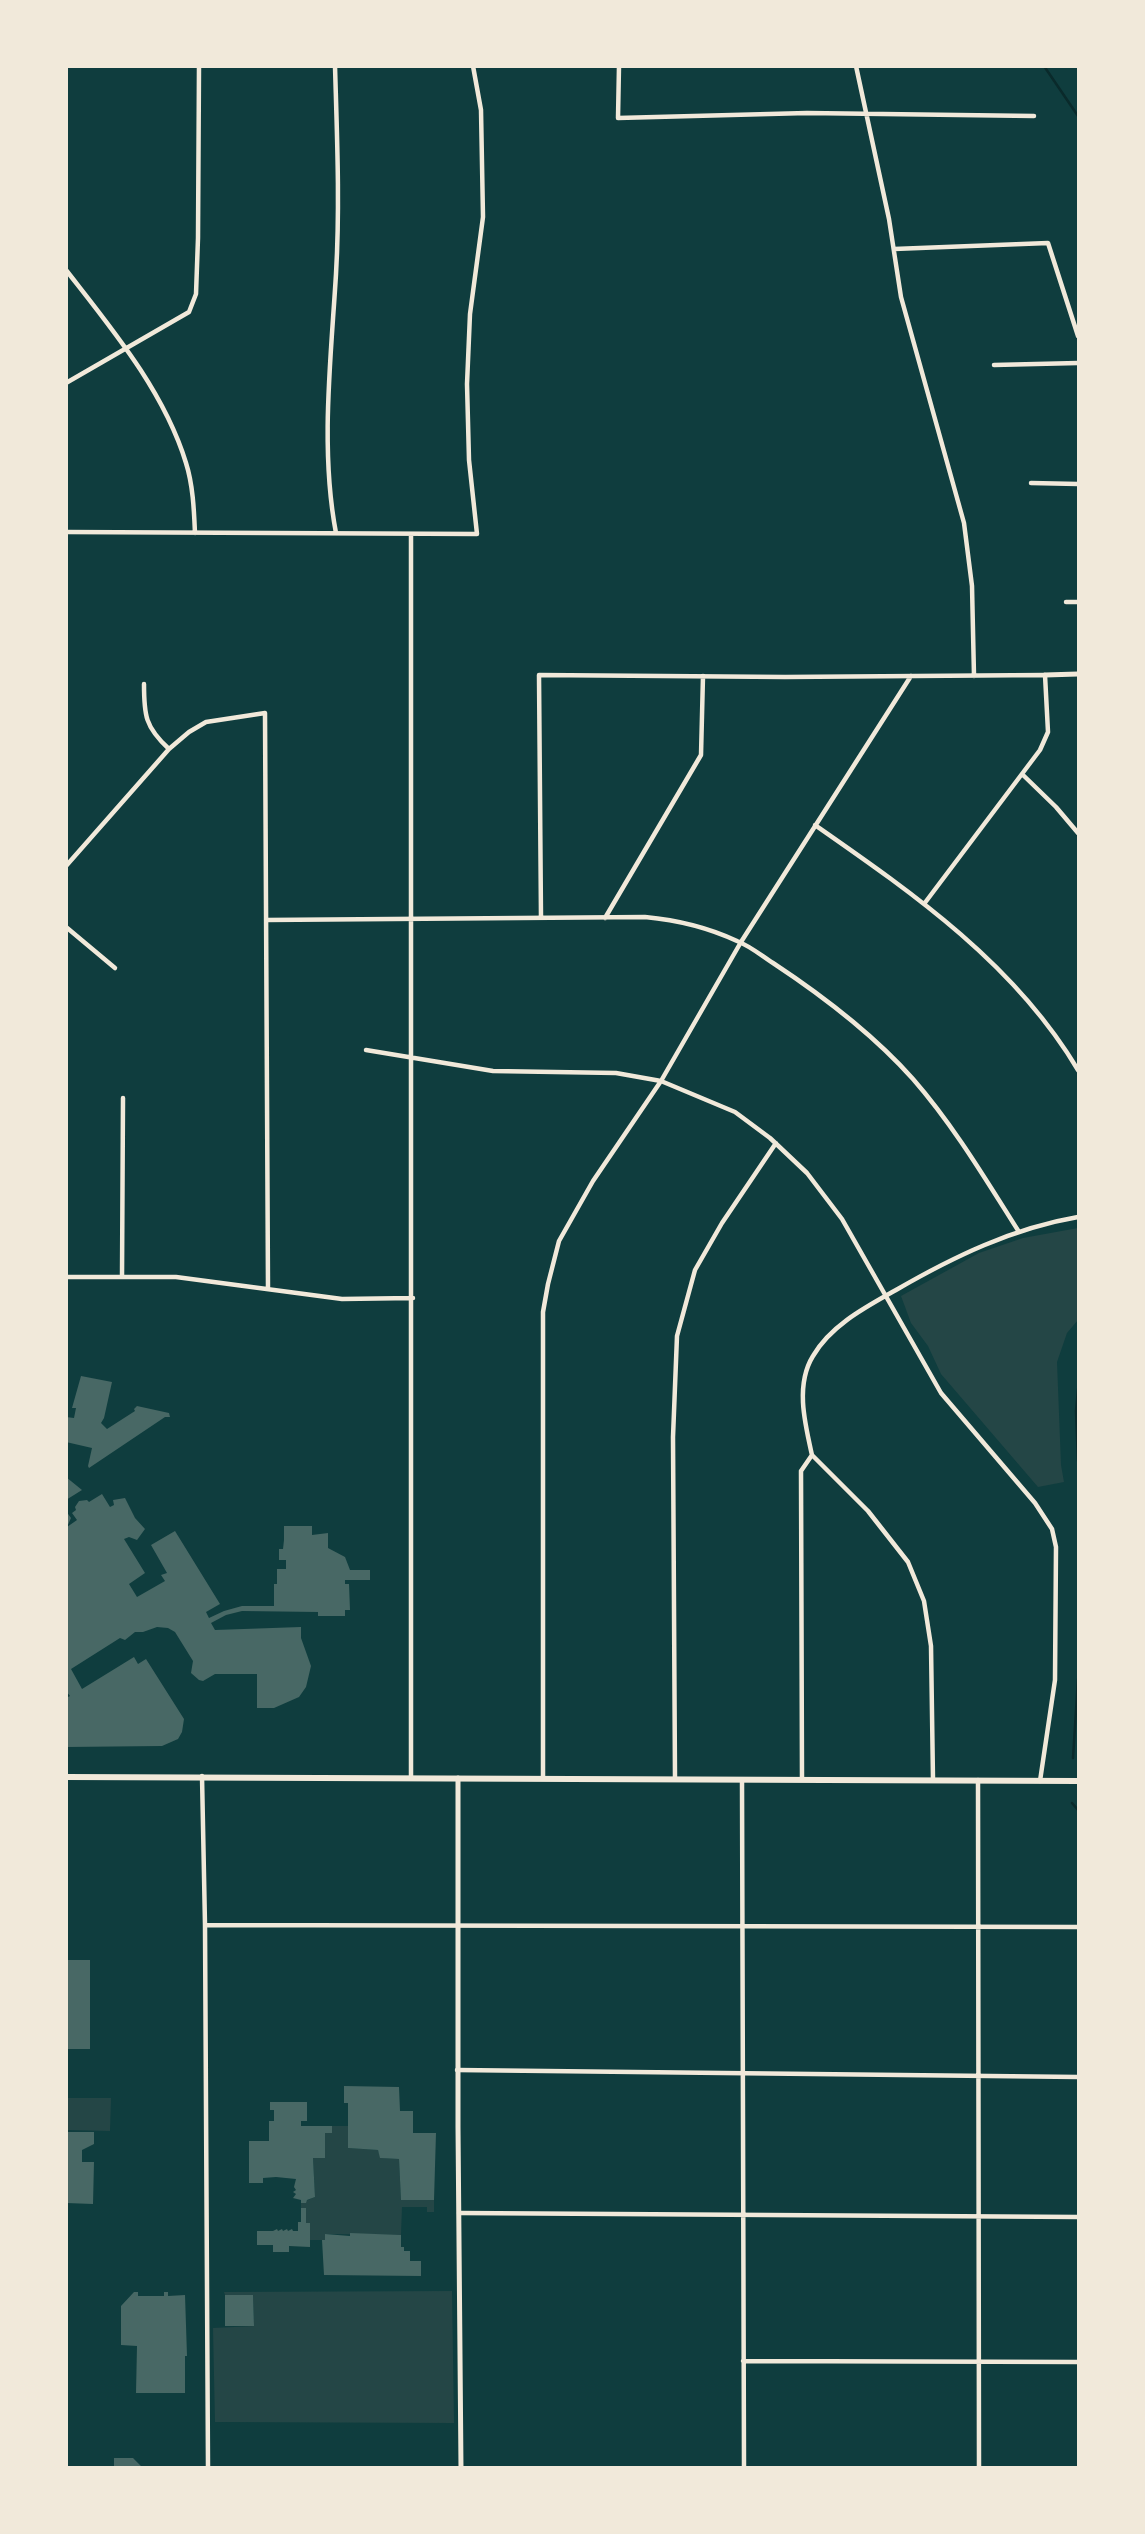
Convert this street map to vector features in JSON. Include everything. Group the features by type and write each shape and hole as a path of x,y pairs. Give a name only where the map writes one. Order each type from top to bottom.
{"main road":[{"path":"66,1777 1079,1781"}],"street":[{"path":"66,383 189,312 196,294 199,66"},
{"path":"335,66 339,179 337,272 329,372 331,503 336,533"},
{"path":"66,532 477,534 469,460 467,384 470,314 483,217 481,110 473,66"},
{"path":"619,66 618,118 807,113 1034,116"},
{"path":"856,66 894,249 901,297 964,523 972,586 974,676"},
{"path":"894,249 1048,243 1079,335"},
{"path":"66,270 151,387 172,427 186,464 194,506 195,533"},
{"path":"994,365 1079,363"},
{"path":"1031,483 1079,484"},
{"path":"411,534 411,1777"},
{"path":"1066,602 1079,602"},
{"path":"541,918 539,675 1079,674"},
{"path":"924,904 1040,750 1048,732 1045,675"},
{"path":"604,919 701,755 703,676"},
{"path":"543,1778 543,1311 559,1241 593,1181 661,1081 741,942 911,676"},
{"path":"144,684 147,723 169,749"},
{"path":"66,866 169,749 188,732 206,722 265,713 268,1289"},
{"path":"1023,775 1079,833"},
{"path":"815,824 924,904 983,952 1026,996 1079,1070"},
{"path":"266,920 645,917 674,920 741,942 795,977 865,1031 913,1079 964,1146 1020,1232"},
{"path":"66,927 115,968"},
{"path":"366,1050 493,1070 616,1073 661,1081 735,1112 776,1143 807,1172 842,1219 941,1393 1035,1503 1052,1529 1056,1547 1055,1680 1040,1780"},
{"path":"122,1277 123,1098"},
{"path":"675,1779 673,1437 677,1336 695,1270 722,1223 776,1143"},
{"path":"933,1780 931,1646 924,1601 908,1562 868,1511 812,1455 804,1404 804,1382 813,1356 842,1323 884,1296 954,1257 1020,1232 1079,1217"},
{"path":"66,1277 176,1277 342,1299 413,1298"},
{"path":"802,1779 801,1471 812,1455"},
{"path":"202,1776 208,2468"},
{"path":"458,1778 457,2070 461,2468"},
{"path":"742,1779 744,2468"},
{"path":"978,1780 979,2468"},
{"path":"205,1925 1079,1927"},
{"path":"457,2070 1079,2077"},
{"path":"459,2213 1079,2217"},
{"path":"743,2361 1079,2362"}],"shaded area":[{"path":"1078,1228 1078,1320 1067,1333 1057,1362 1064,1482 1038,1487 941,1374 928,1346 911,1323 901,1296 979,1253 1023,1238"},
{"path":"67,2098 111,2098 110,2131 67,2130"},
{"path":"332,2126 348,2126 348,2148 378,2150 381,2158 399,2159 401,2200 434,2200 434,2212 427,2212 427,2207 402,2207 401,2235 325,2234 325,2240 310,2240 310,2223 306,2223 306,2208 301,2208 301,2203 315,2197 313,2158 325,2158 325,2133 331,2133"},
{"path":"452,2291 454,2423 215,2422 213,2328 254,2326 253,2295 225,2295 224,2292"}],"building":[{"path":"81,1376 112,1382 101,1423 107,1429 135,1411 137,1406 169,1413 170,1417 165,1417 89,1468 92,1448 66,1442 66,1417 74,1418 76,1408 72,1408"},
{"path":"66,1477 82,1490 66,1500"},
{"path":"102,1494 110,1507 114,1505 113,1500 125,1498 135,1518 145,1529 137,1540 129,1537 124,1539 145,1573 129,1584 137,1597 165,1581 161,1575 167,1573 151,1545 175,1531 220,1604 206,1612 209,1618 242,1606 274,1606 277,1569 286,1569 286,1560 279,1560 279,1549 283,1549 284,1526 312,1526 312,1535 328,1533 328,1548 345,1557 350,1570 370,1570 370,1580 345,1580 345,1584 349,1584 350,1610 345,1610 345,1616 318,1616 318,1612 242,1611 211,1623 215,1630 301,1627 301,1638 311,1666 306,1687 299,1697 274,1708 257,1708 257,1674 215,1674 203,1681 199,1680 191,1673 193,1661 175,1632 157,1627 135,1632 125,1640 120,1638 71,1669 82,1689 134,1657 138,1664 146,1659 184,1719 178,1739 162,1746 66,1747 66,1698 70,1696 66,1691 66,1511 71,1518 67,1527 77,1520 72,1513 79,1501 89,1502"},
{"path":"66,1960 90,1960 90,2049 66,2049"},
{"path":"344,2086 399,2087 400,2111 413,2111 413,2133 436,2133 434,2200 401,2200 399,2159 380,2158 378,2150 348,2148 348,2103 344,2103"},
{"path":"270,2102 307,2102 307,2121 301,2121 301,2126 332,2126 332,2133 325,2133 325,2158 313,2158 315,2197 306,2203 293,2198 296,2194 293,2192 296,2190 296,2179 263,2178 263,2183 249,2183 249,2141 269,2141 269,2121 274,2121 274,2110 270,2110"},
{"path":"66,2132 94,2132 94,2144 82,2150 82,2162 94,2162 93,2204 66,2203"},
{"path":"301,2208 306,2208 306,2223 310,2223 310,2247 289,2246 289,2252 273,2252 273,2245 257,2245 257,2231 298,2231"},
{"path":"350,2233 401,2235 401,2247 404,2247 404,2251 410,2251 410,2261 421,2261 421,2276 324,2275 322,2240 325,2240 325,2234 350,2236"},
{"path":"134,2292 138,2292 138,2296 164,2296 164,2292 168,2292 168,2296 185,2295 185,2393 136,2393 137,2346 121,2345 121,2306"},
{"path":"225,2295 253,2295 254,2326 225,2326"},
{"path":"114,2458 133,2458 143,2468 114,2468"}],"waterway":[{"path":"1044,66 1078,116"},
{"path":"1078,1389 1078,1461"},
{"path":"1073,1758 1078,1679"},
{"path":"1072,1803 1078,1810"}]}
